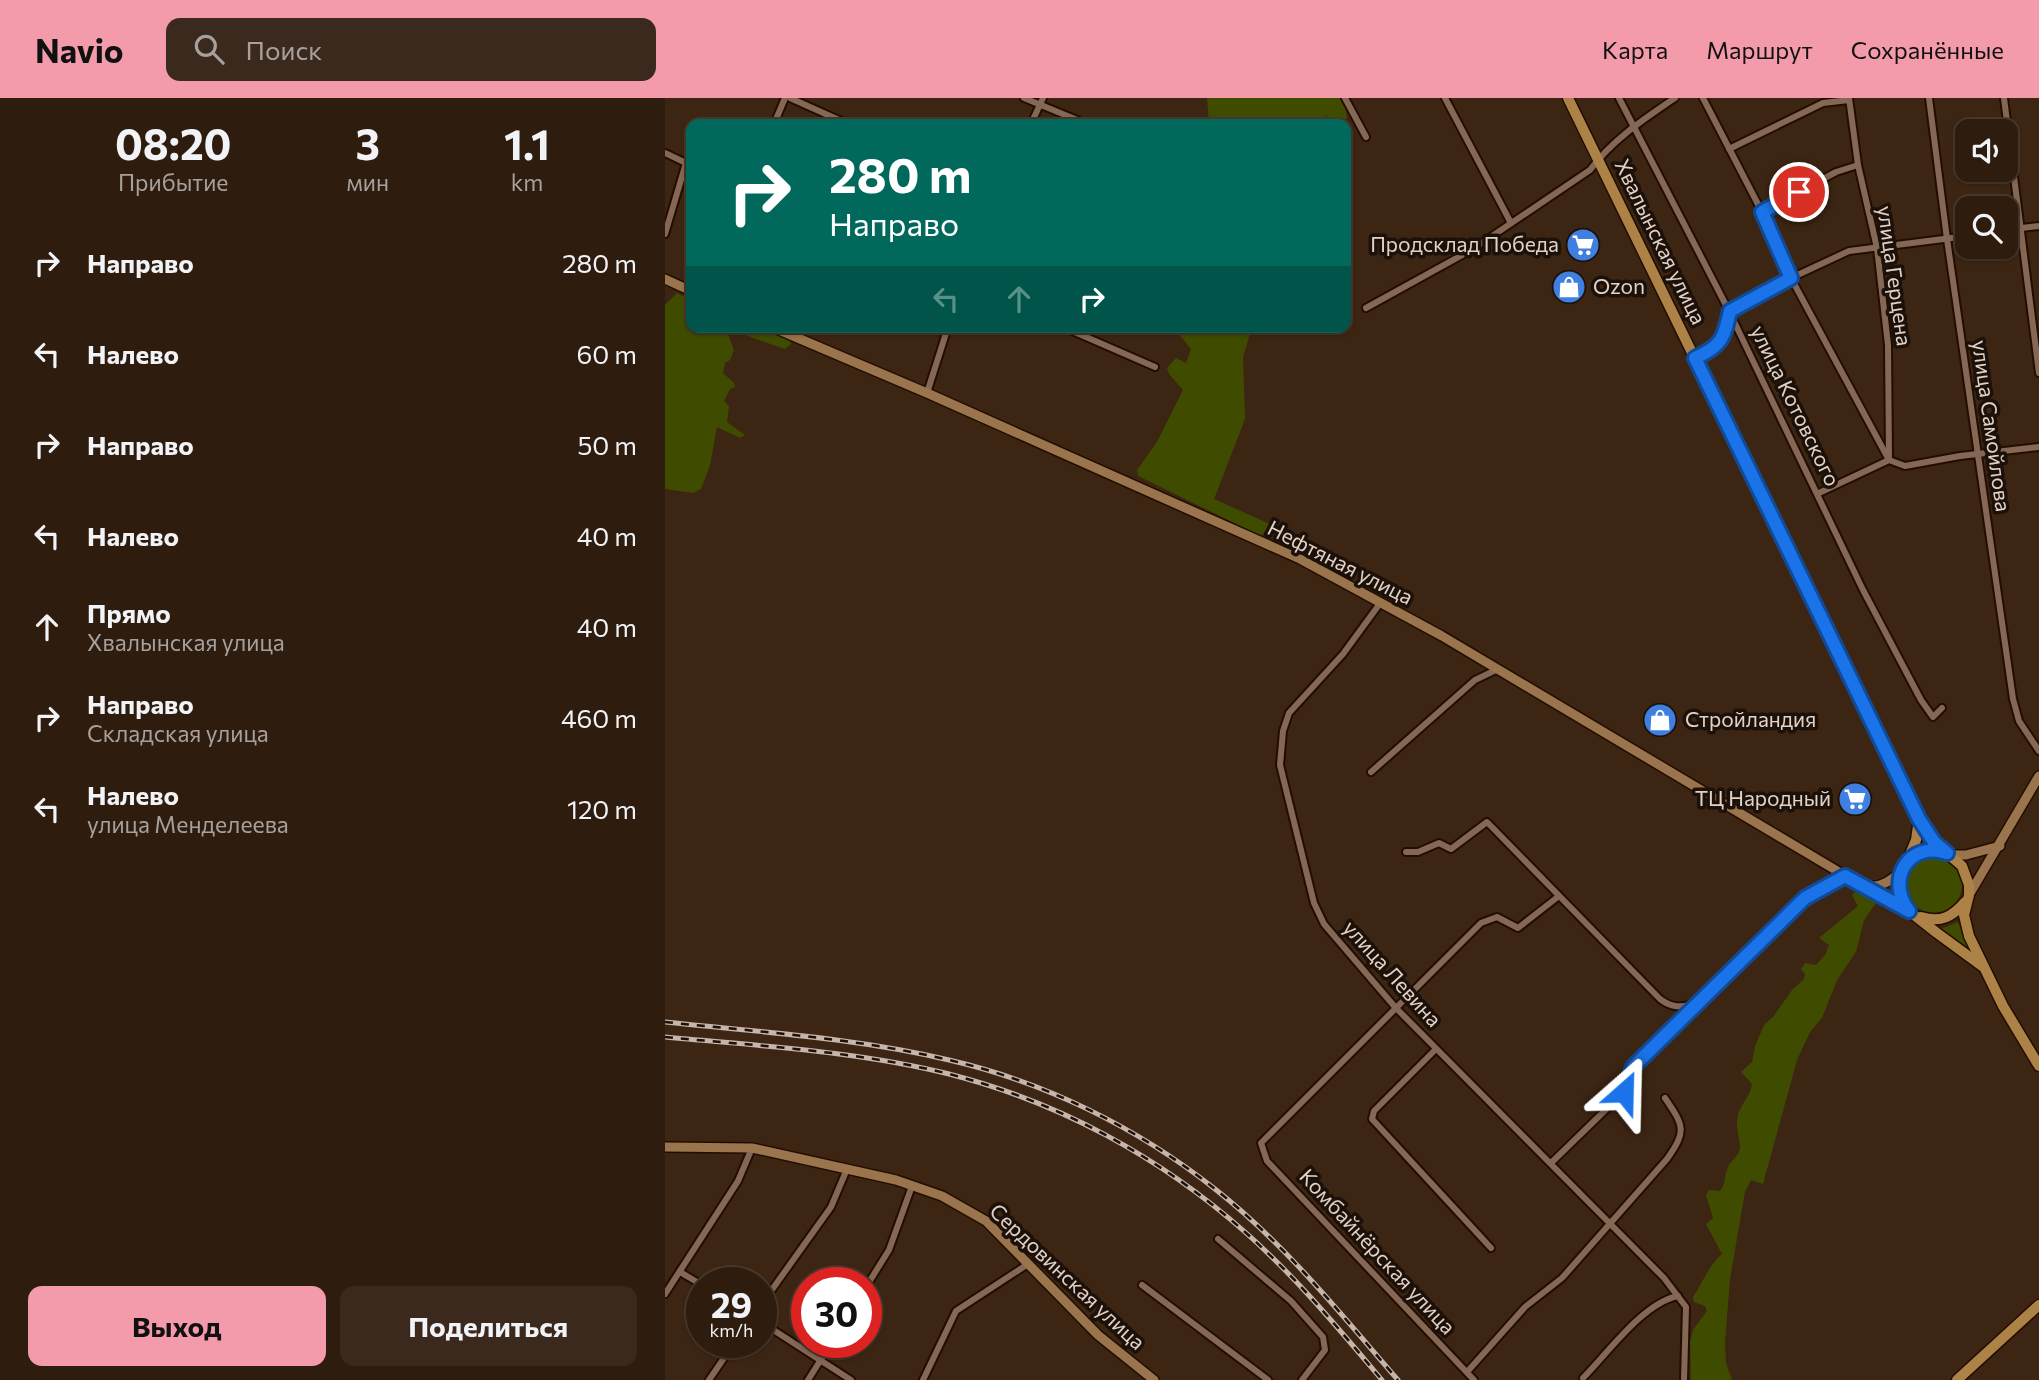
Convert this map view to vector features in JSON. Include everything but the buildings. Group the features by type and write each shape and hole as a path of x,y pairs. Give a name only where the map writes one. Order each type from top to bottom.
{"main road":[{"name":"Хвалынская улица","path":"1568,98 1919,819 1934,842 1949,854"},
{"path":"1919,819 1909,859 1902,871 1899,888 1903,903 1912,913 1982,966"},
{"path":"1909,859 1930,851 1949,854 1962,866 1966,875 1968,897 1964,923 1982,966 2039,1066"},
{"path":"1912,913 1934,921 1945,919 1956,912 1968,897"},
{"path":"1957,1380 2039,1305"}],"street":[{"path":"776,119 787,98 836,119"},
{"path":"1024,98 1041,101 1077,119"},
{"path":"1345,98 1366,137"},
{"path":"1445,98 1511,223"},
{"name":"улица Котовского","path":"1619,98 1730,311 1863,590 1921,700 1933,717 1942,708"},
{"path":"1366,308 1473,249 1590,170 1598,159 1634,126 1675,98"},
{"path":"1703,98 1762,212 1791,278 1889,460 1905,466 1977,453 2039,447"},
{"name":"улица Самойлова","path":"1929,98 2013,699 2019,722 2039,751"},
{"path":"2004,98 2039,373"},
{"path":"1729,149 1823,103 1849,99"},
{"name":"улица Герцена","path":"1849,99 1859,165 1877,248 1888,345 1889,460"},
{"path":"1033,119 1041,101"},
{"path":"665,153 686,163 665,234"},
{"path":"1762,212 1836,172 1859,165"},
{"path":"2020,228 2039,226"},
{"path":"1695,358 1715,346 1724,336 1730,311 1849,251 1955,238"},
{"path":"665,279 686,289"},
{"name":"Нефтяная улица","path":"786,333 1300,559 1498,669 1845,876 1912,913"},
{"path":"927,393 946,333"},
{"path":"1077,333 1155,367"},
{"path":"1819,493 1889,460"},
{"name":"улица Левина","path":"1381,602 1343,654 1289,713 1283,732 1280,765 1314,903 1324,924 1343,949 1395,1007 1664,1278 1678,1296 1686,1307 1684,1380"},
{"path":"1371,772 1475,680 1498,669"},
{"path":"1968,897 2039,776"},
{"path":"1406,852 1418,852 1439,843 1451,849 1487,822 1660,999 1682,1008 1697,1003"},
{"path":"1949,854 1966,855 2000,846"},
{"path":"1863,885 1876,887 1902,871"},
{"path":"1551,1163 1624,1092 1633,1067 1697,1003 1805,898 1845,876"},
{"path":"1395,1007 1481,923 1497,917 1518,928 1559,895"},
{"name":"Комбайнёрская улица","path":"1395,1007 1261,1143 1267,1161 1474,1380"},
{"path":"1436,1049 1374,1111 1372,1119 1491,1248"},
{"path":"1467,1372 1525,1307 1562,1278 1667,1159 1680,1140 1680,1121 1665,1098"},
{"name":"Сердовинская улица","path":"665,1147 753,1148 847,1169 942,1196 986,1221 1098,1335 1154,1380"},
{"path":"665,1294 738,1181 753,1148"},
{"path":"777,1283 831,1207 847,1169"},
{"path":"878,1267 889,1250 912,1186"},
{"path":"1218,1239 1291,1301 1323,1336 1325,1350 1303,1380"},
{"path":"923,1380 955,1311 1028,1264"},
{"path":"680,1272 686,1276"},
{"path":"1142,1285 1268,1380"},
{"path":"1583,1378 1645,1313 1664,1299 1678,1296"},
{"path":"777,1333 851,1380"},
{"path":"709,1380 724,1358"},
{"path":"808,1380 822,1358"}],"green space":[{"path":"1207,98 1344,98 1347,118 1333,119 1326,116 1324,119 1209,119"},
{"path":"677,293 686,298 686,333 730,333 734,350 730,360 725,363 723,373 735,387 730,389 724,401 729,406 727,422 745,435 740,438 717,427 710,465 701,489 693,493 665,489 665,305"},
{"path":"739,333 773,333 789,340 791,344 785,349"},
{"path":"1178,333 1250,333 1243,357 1245,419 1214,499 1272,525 1261,536 1138,476 1137,470 1157,442 1183,390 1167,368 1176,358 1186,363 1191,349"},
{"path":"1928,857 1940,857 1954,865 1962,879 1960,896 1954,905 1940,913 1928,913 1911,901 1906,891 1906,879 1918,862"},
{"path":"1857,889 1876,899 1876,903 1864,920 1856,952 1837,980 1822,1018 1810,1032 1797,1060 1763,1184 1751,1180 1745,1192 1730,1279 1725,1343 1726,1363 1732,1380 1691,1380 1690,1341 1693,1330 1707,1311 1705,1306 1694,1302 1693,1297 1710,1268 1722,1254 1706,1224 1713,1218 1706,1195 1709,1190 1720,1191 1729,1165 1739,1152 1738,1114 1752,1084 1741,1072 1752,1062 1764,1025 1804,979 1805,974 1801,969 1805,963 1816,965 1825,955 1829,945 1819,938 1858,906 1852,895"},
{"path":"1958,922 1968,948 1941,929"}],"railway":[{"path":"665,1022 808,1036 914,1052 985,1069 1055,1094 1089,1110 1154,1146 1241,1210 1311,1280 1398,1380"},
{"path":"665,1037 808,1050 914,1066 990,1086 1069,1117 1143,1156 1245,1232 1299,1285 1382,1380"}],"place":[{"name":"Продсклад Победа","path":"1583,245"},
{"name":"Ozon","path":"1569,287"},
{"name":"Стройландия","path":"1660,720"},
{"name":"ТЦ Народный","path":"1855,799"}],"route":[{"path":"1624,1092 1633,1067 1805,898 1845,876 1909,911 1903,903 1899,888 1902,871 1909,859 1930,851 1947,853 1934,842 1919,819 1695,358 1715,346 1724,336 1730,311 1791,278 1762,212 1799,192"}]}
